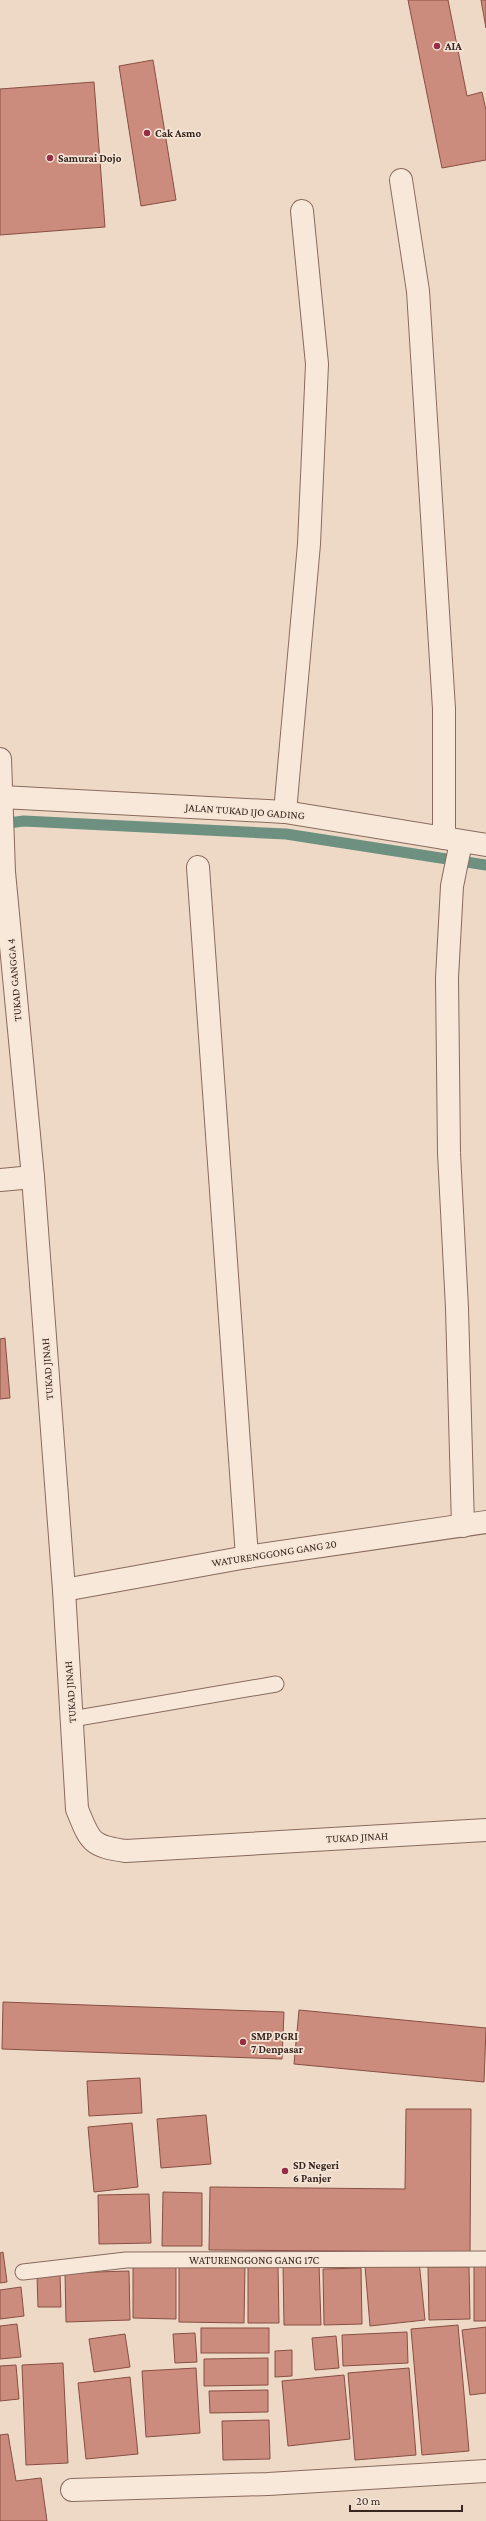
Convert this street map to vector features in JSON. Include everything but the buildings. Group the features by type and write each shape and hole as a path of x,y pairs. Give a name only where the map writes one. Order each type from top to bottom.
{"street":[{"path":"402,180 418,291 444,709 455,846 447,978 449,1153 457,1308 463,1526"},
{"path":"285,812 308,544 317,364 302,211"},
{"name":"TUKAD GANGGA 4","path":"0,759 3,803 4,872 33,1177"},
{"name":"JALAN TUKAD IJO GADING","path":"3,803 285,812 455,846 486,845"},
{"path":"198,867 247,1556"},
{"path":"0,1180 33,1177"},
{"name":"TUKAD JINAH","path":"33,1177 64,1590 77,1809 88,1836 102,1848 126,1851 486,1830"},
{"name":"WATURENGGONG GANG 20","path":"64,1590 247,1556 486,1522"},
{"path":"72,2490 268,2484 486,2471"}],"lane":[{"path":"72,1719 276,1684"},
{"name":"WATURENGGONG GANG 17C","path":"23,2272 126,2260 486,2259"}],"waterway":[{"path":"0,824 24,821 286,834 486,865"}],"place":[{"name":"AIA","path":"437,46"},
{"name":"Cak Asmo","path":"147,133"},
{"name":"Samurai Dojo","path":"50,158"},
{"name":"SMP PGRI 7 Denpasar","path":"243,2042"},
{"name":"SD Negeri 6 Panjer","path":"285,2171"}]}
